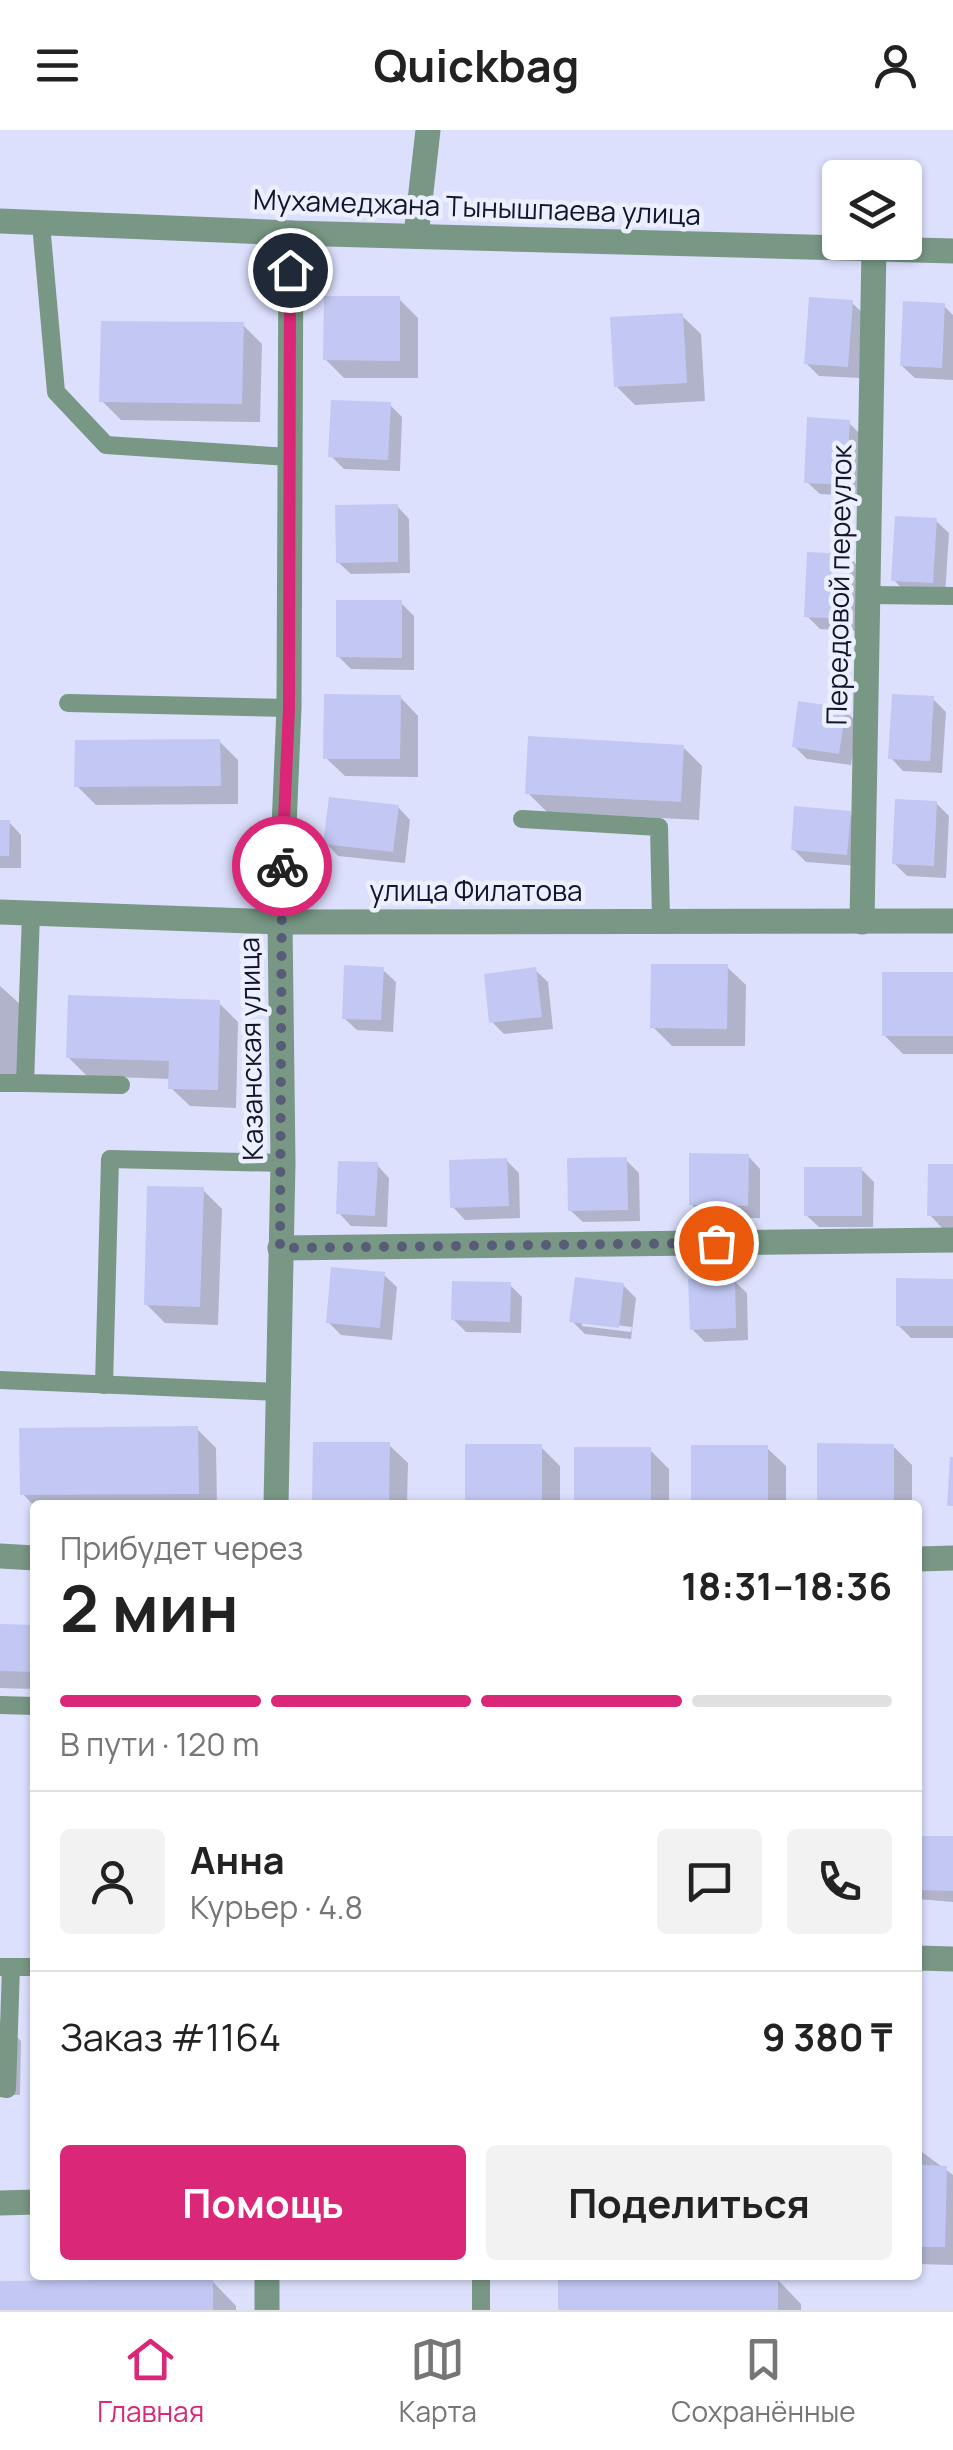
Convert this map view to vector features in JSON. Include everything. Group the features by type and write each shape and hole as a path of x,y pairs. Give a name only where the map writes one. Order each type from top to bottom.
{"street":[{"path":"416,236 428,130"},
{"name":"Мухамеджана Тынышпаева улица","path":"0,222 822,247"},
{"name":"Казанская улица","path":"276,1500 283,1163 280,922 289,708 291,233"},
{"name":"Мухамеджана Тынышпаева улица","path":"922,250 953,251"},
{"name":"Передовой переулок","path":"862,922 874,260"},
{"name":"улица Филатова","path":"0,912 280,922 953,922"},
{"path":"280,1248 953,1240"},
{"path":"0,1556 30,1558"},
{"path":"922,1559 953,1558"},
{"path":"922,1958 953,1959"},
{"path":"0,2203 30,2202"},
{"path":"267,2310 268,2280"}],"lane":[{"path":"41,224 56,392 106,444 288,457"},
{"path":"870,595 953,596"},
{"path":"68,703 289,708"},
{"path":"522,818 660,827 660,920"},
{"path":"25,1082 31,914"},
{"path":"0,1083 121,1085"},
{"path":"104,1385 110,1159 283,1163"},
{"path":"0,1380 280,1392"},
{"path":"0,1705 30,1706"},
{"path":"0,2088 7,2088 5,1967"},
{"path":"482,2280 482,2310"}],"building":[{"path":"324,296 400,296 400,361 323,360"},
{"path":"809,297 853,300 848,367 804,364"},
{"path":"903,301 945,303 942,368 900,366"},
{"path":"683,313 687,383 614,387 610,317"},
{"path":"101,321 244,322 242,404 99,402"},
{"path":"331,400 391,402 388,460 328,457"},
{"path":"807,417 850,420 846,485 804,483"},
{"path":"398,504 398,562 336,563 335,505"},
{"path":"895,516 937,518 933,583 891,581"},
{"path":"807,552 850,554 846,619 804,617"},
{"path":"336,600 402,600 402,658 336,657"},
{"path":"324,694 401,695 400,759 323,759"},
{"path":"892,694 934,696 930,761 888,759"},
{"path":"798,701 846,708 839,754 792,747"},
{"path":"528,736 684,745 681,802 525,794"},
{"path":"220,739 221,786 74,787 75,740"},
{"path":"329,797 399,805 393,852 323,844"},
{"path":"895,799 937,801 934,866 892,864"},
{"path":"794,806 851,811 847,855 791,850"},
{"path":"0,820 10,820 9,856 0,856"},
{"path":"651,964 728,964 727,1029 650,1028"},
{"path":"344,965 384,967 381,1020 342,1019"},
{"path":"536,967 542,1017 489,1023 484,974"},
{"path":"882,972 953,972 953,1036 882,1036"},
{"path":"68,995 220,1000 218,1090 168,1089 169,1061 66,1058"},
{"path":"689,1153 749,1154 748,1206 689,1205"},
{"path":"627,1157 628,1210 568,1211 567,1158"},
{"path":"507,1158 509,1206 450,1208 449,1160"},
{"path":"338,1161 378,1162 375,1216 336,1214"},
{"path":"928,1164 953,1164 953,1216 927,1216"},
{"path":"804,1167 862,1167 862,1216 804,1216"},
{"path":"147,1186 204,1187 200,1307 144,1305"},
{"path":"331,1267 385,1272 380,1328 326,1323"},
{"path":"575,1277 624,1283 619,1328 569,1322"},
{"path":"735,1278 736,1328 690,1330 688,1279"},
{"path":"896,1278 953,1279 953,1326 896,1326"},
{"path":"452,1281 511,1282 510,1322 451,1320"},
{"path":"198,1426 199,1494 20,1495 19,1428"},
{"path":"313,1442 390,1442 389,1500 312,1500"},
{"path":"817,1443 894,1444 894,1500 817,1500"},
{"path":"465,1444 542,1444 542,1500 465,1500"},
{"path":"691,1445 768,1445 768,1500 691,1500"},
{"path":"574,1447 651,1447 651,1500 574,1500"},
{"path":"950,1457 953,1506 947,1506"},
{"path":"0,1624 30,1625 30,1672 0,1671"},
{"path":"922,1836 953,1836 953,1891 922,1890"},
{"path":"922,2165 947,2166 945,2247 922,2247"},
{"path":"213,2280 213,2310 0,2310 0,2281"},
{"path":"558,2280 778,2280 778,2310 558,2310"}],"way so far":[{"path":"282,866 280,1248 716,1243"}],"route":[{"path":"282,866 289,708 290,270"}]}
